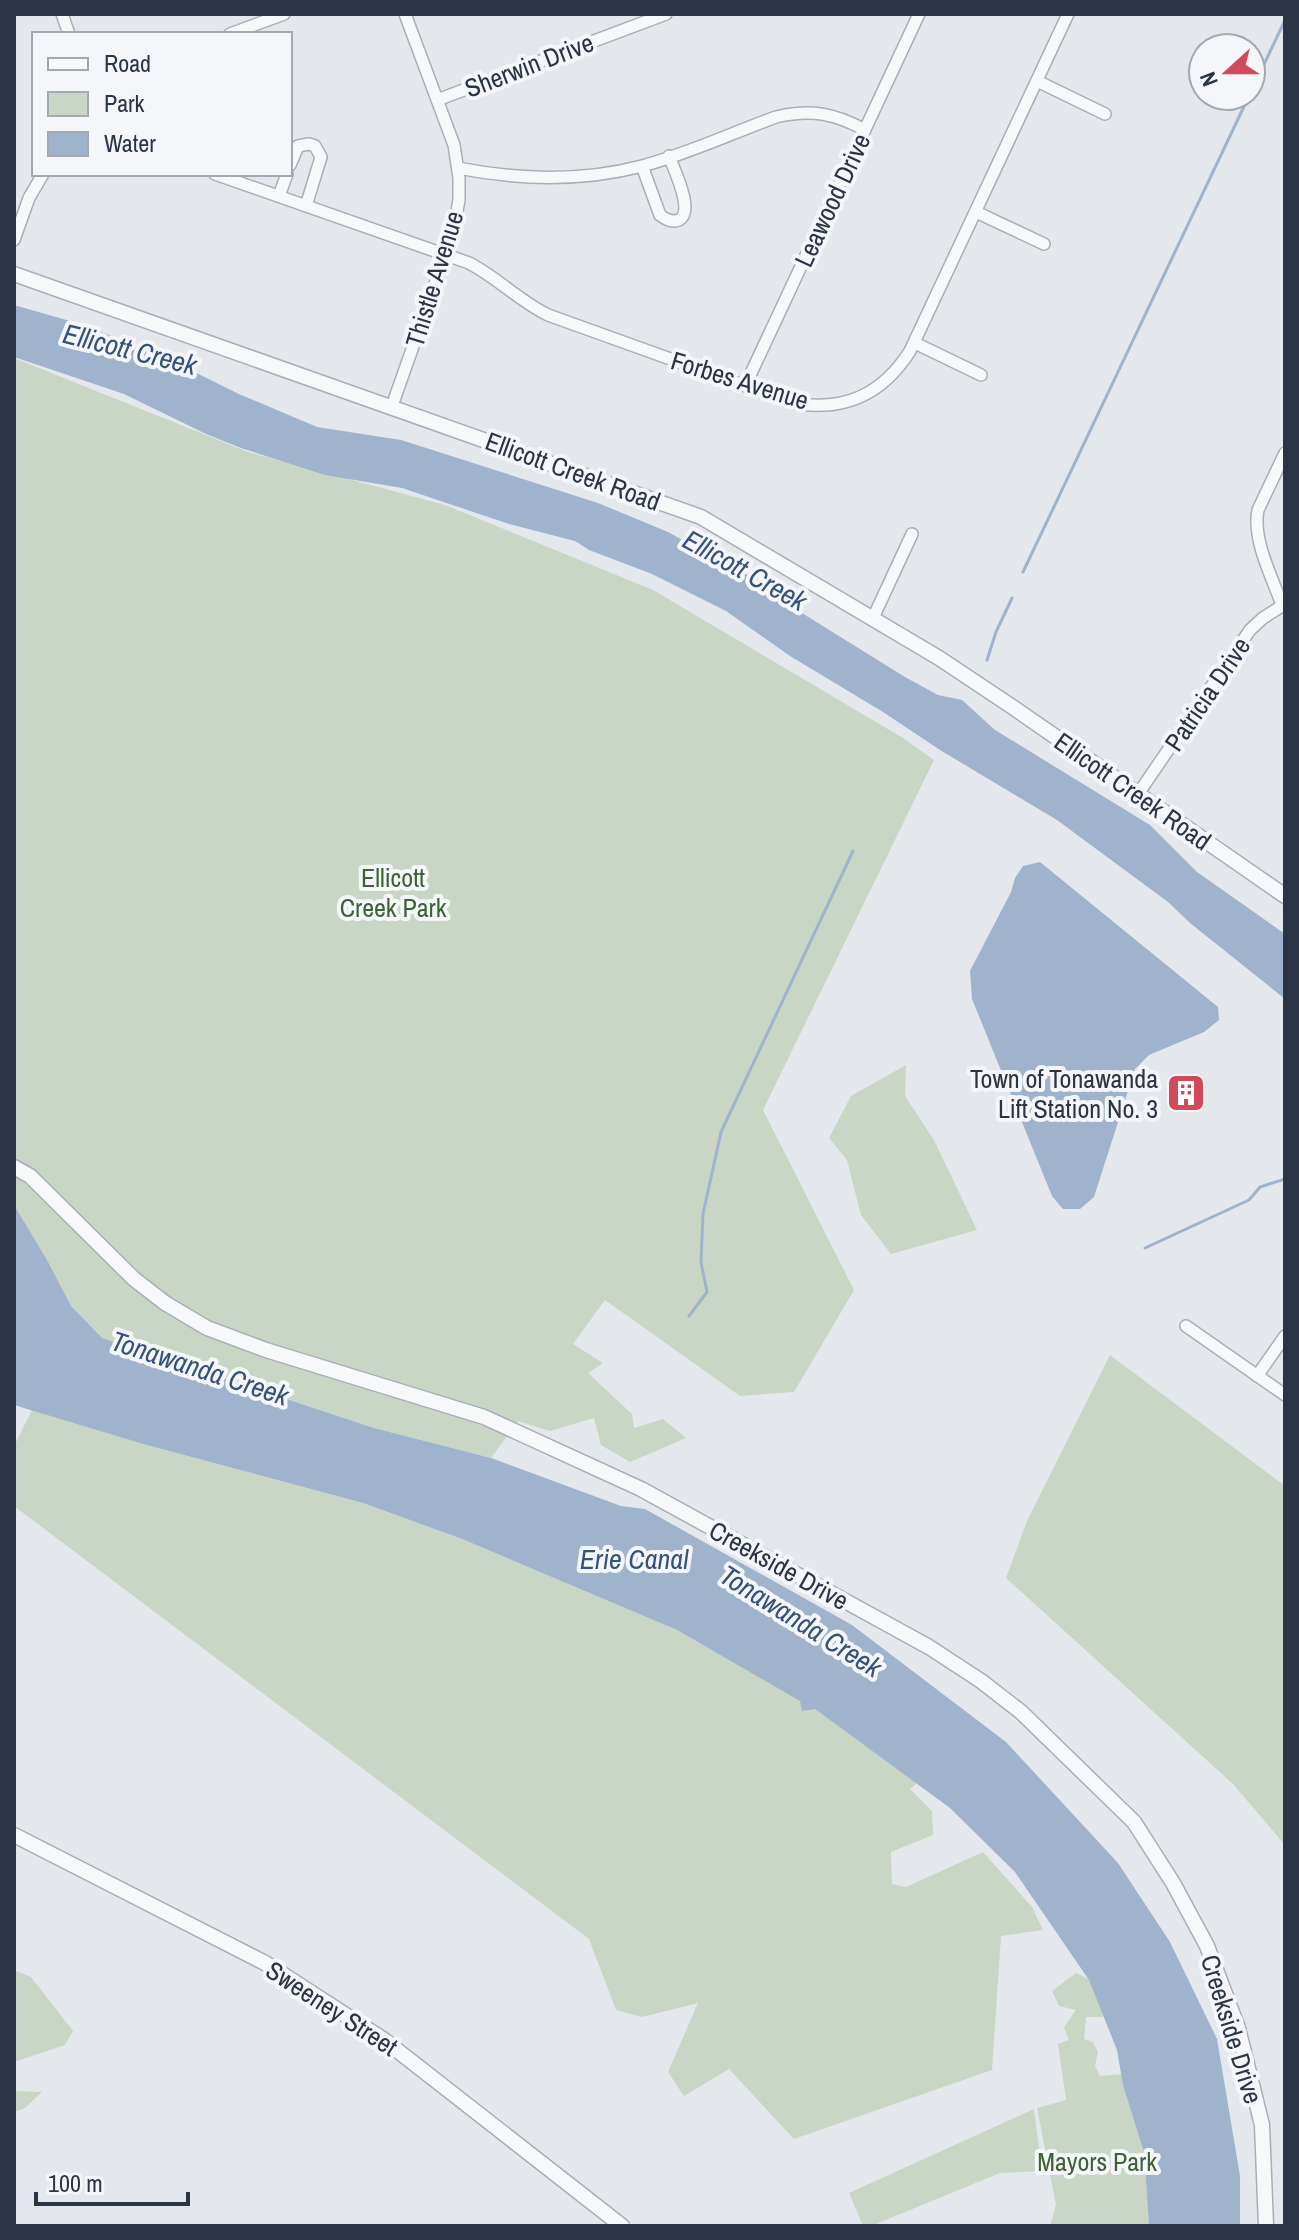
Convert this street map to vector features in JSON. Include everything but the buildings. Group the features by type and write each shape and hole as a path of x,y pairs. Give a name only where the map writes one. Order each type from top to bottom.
{"street":[{"path":"235,32 284,14"},
{"name":"Thistle Avenue","path":"392,406 446,254 458,211 458,168 454,145 405,14"},
{"name":"Sherwin Drive","path":"437,100 666,14"},
{"name":"Leawood Drive","path":"745,386 919,14"},
{"name":"Forbes Avenue","path":"221,176 446,254 487,272 521,299 548,315 793,403 836,404 863,396 883,383 901,366 915,343 1068,14"},
{"path":"1037,81 1105,114"},
{"path":"458,168 507,176 558,178 606,173 642,166 793,113 830,115 865,130"},
{"path":"292,160 298,146 309,144 321,157 306,206"},
{"path":"642,166 660,215 671,221 678,220 683,217 686,203 669,156"},
{"path":"14,240 29,198 42,176"},
{"path":"279,196 286,176"},
{"path":"976,212 1044,244"},
{"name":"Ellicott Creek Road","path":"14,274 701,517 873,618 1001,699 1285,896"},
{"path":"915,343 981,375"},
{"path":"1284,604 1259,541 1256,520 1285,453"},
{"path":"873,618 912,534"},
{"name":"Patricia Drive","path":"1138,794 1250,630 1284,604"},
{"name":"Creekside Drive","path":"14,1167 30,1176 134,1279 165,1303 207,1328 266,1350 484,1417 641,1489 940,1654 1021,1712 1134,1822 1173,1883 1207,1946 1238,2028 1262,2125 1266,2226"},
{"path":"1186,1326 1285,1395"},
{"path":"1257,1376 1285,1336"},
{"name":"Sweeney Street","path":"14,1835 275,1969 384,2040 622,2226"}],"green space":[{"name":"Ellicott Creek Park","path":"14,358 248,452 445,505 653,590 903,738 934,760 763,1110 854,1290 794,1392 740,1396 605,1300 573,1344 603,1363 588,1373 632,1414 634,1428 663,1419 686,1438 630,1462 601,1445 594,1418 550,1431 518,1421 491,1458 374,1428 14,1306"},
{"path":"906,1065 905,1096 934,1140 977,1230 891,1254 861,1215 847,1160 829,1138 851,1096"},
{"path":"1110,1355 1285,1486 1285,1845 1233,1784 1006,1578 1027,1521"},
{"path":"32,1410 143,1444 363,1503 462,1539 677,1630 815,1709 917,1783 910,1789 932,1811 933,1835 891,1852 892,1884 906,1887 983,1852 1032,1907 1043,1930 1001,1936 992,2070 794,2139 729,2069 684,2096 668,2072 698,2003 642,2017 616,2010 589,1939 14,1506 14,1446"},
{"path":"14,1970 31,1977 73,2031 65,2045 14,2062"},
{"name":"Mayors Park","path":"1076,1973 1105,1987 1108,2007 1102,2017 1086,2017 1084,2039 1093,2042 1098,2052 1095,2066 1100,2076 1126,2074 1144,2152 1149,2226 1050,2226 1056,2205 1037,2108 1066,2100 1058,2044 1069,2040 1064,2027 1076,2010 1059,2006 1052,1991"},
{"path":"14,2091 42,2092 25,2108 14,2112"},
{"path":"1034,2109 1042,2171 1000,2173 871,2226 863,2226 849,2193"}],"water":[{"name":"Ellicott Creek","path":"14,305 84,325 170,360 317,427 401,440 598,503 668,532 757,580 760,587 905,677 938,695 962,700 995,730 1150,825 1197,872 1285,934 1285,999 1168,902 1057,820 790,656 726,611 652,574 589,550 575,541 509,524 402,488 325,475 241,448 124,394 14,357"},
{"path":"1040,862 1218,1007 1219,1020 1204,1032 1149,1055 1135,1069 1094,1197 1080,1209 1063,1209 1052,1196 972,999 970,971 1011,892 1015,878 1023,866"},
{"name":"Erie Canal","path":"14,1205 71,1306 102,1338 374,1428 491,1458 621,1506 645,1509 852,1625 1006,1742 1118,1863 1170,1942 1217,2039 1240,2176 1240,2226 1149,2226 1144,2152 1123,2085 1117,2050 1089,1980 1015,1872 950,1808 815,1709 802,1711 800,1701 677,1630 462,1539 363,1503 143,1444 14,1405"}],"waterway":[{"path":"1267,58 1285,20"},
{"path":"1023,572 1241,112"},
{"path":"987,660 1012,598"},
{"path":"689,1316 707,1292 701,1262 703,1214 721,1132 853,851"},
{"path":"1145,1248 1249,1200 1260,1187 1285,1179"}],"place":[{"name":"Town of Tonawanda Lift Station No. 3","path":"1186,1093"}],"water label":[{"name":"Tonawanda Creek","path":"200,1368"},
{"name":"Tonawanda Creek","path":"801,1621"}]}
